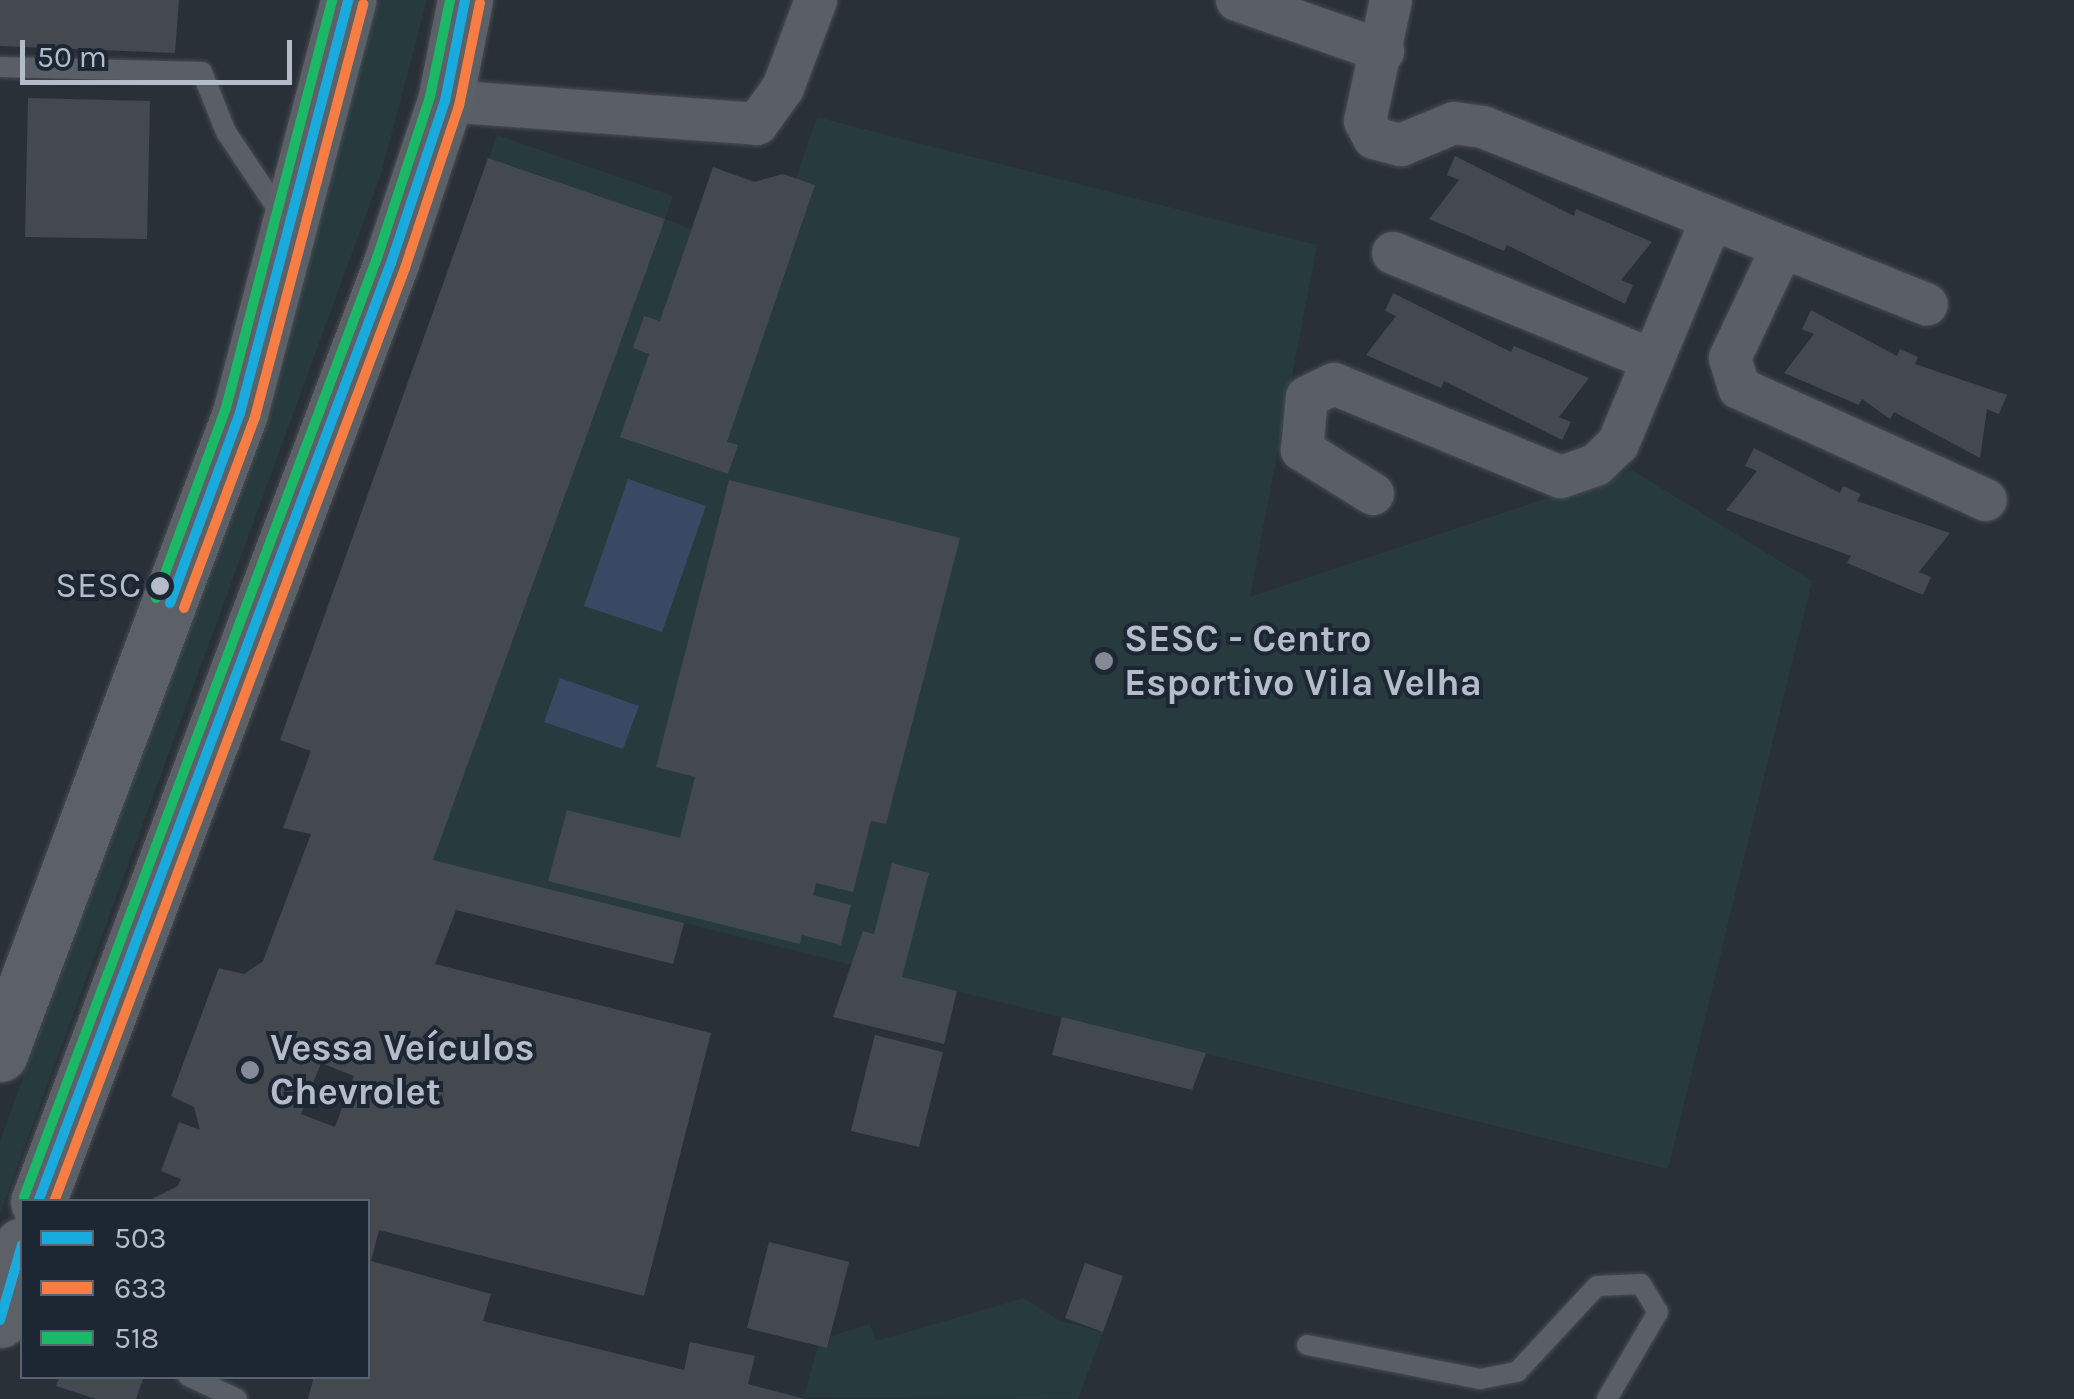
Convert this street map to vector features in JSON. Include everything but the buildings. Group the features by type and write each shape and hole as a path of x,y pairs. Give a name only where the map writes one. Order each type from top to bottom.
{"main road":[{"path":"0,1054 202,524 292,230 348,0"},
{"path":"39,1199 154,876 283,560 445,101 465,0"},
{"path":"0,1320 20,1256"}],"street":[{"path":"445,101 733,127 757,124 769,109 816,0"},
{"path":"1237,0 1383,50"},
{"path":"1391,0 1365,120 1374,138 1401,145 1454,124 1483,127 1927,306"},
{"path":"1373,494 1302,450 1307,396 1334,384 1561,477 1596,465 1618,444 1711,221"},
{"path":"1782,248 1730,358 1739,388 1986,500"},
{"path":"1393,254 1654,360"}],"lane":[{"path":"0,67 202,72 252,178 292,230"},
{"path":"1307,1345 1480,1379 1517,1372 1596,1286 1641,1284 1658,1312 1606,1399"},
{"path":"196,1387 237,1399"}],"green space":[{"path":"367,0 427,0 381,174 0,1214 0,1141 223,531"},
{"name":"SESC - Centro Esportivo Vila Velha","path":"817,117 1317,245 1250,597 1632,470 1812,581 1668,1169 433,860 324,629 497,135 673,196 665,219 691,229 713,167 754,181 796,178"},
{"path":"1024,1298 1060,1321 1103,1332 1078,1399 804,1397 818,1345 827,1347 831,1336 870,1324 876,1341"}],"water":[{"path":"628,479 706,506 662,632 584,606"},
{"path":"560,678 639,706 623,749 544,722"}],"transit line":[{"name":"518","path":"156,598 226,408 332,0"},
{"name":"503","path":"170,603 240,413 348,0"},
{"name":"518","path":"24,1197 377,258 430,97 450,0"},
{"name":"503","path":"39,1199 391,263 445,101 465,0"},
{"name":"633","path":"55,1199 405,268 459,106 480,3"},
{"name":"633","path":"184,608 255,417 363,4"},
{"name":"503","path":"0,1320 20,1252"}],"place":[{"name":"SESC","path":"160,586"},
{"name":"SESC - Centro Esportivo Vila Velha","path":"1104,661"},
{"name":"Vessa Veículos Chevrolet","path":"250,1070"}]}
